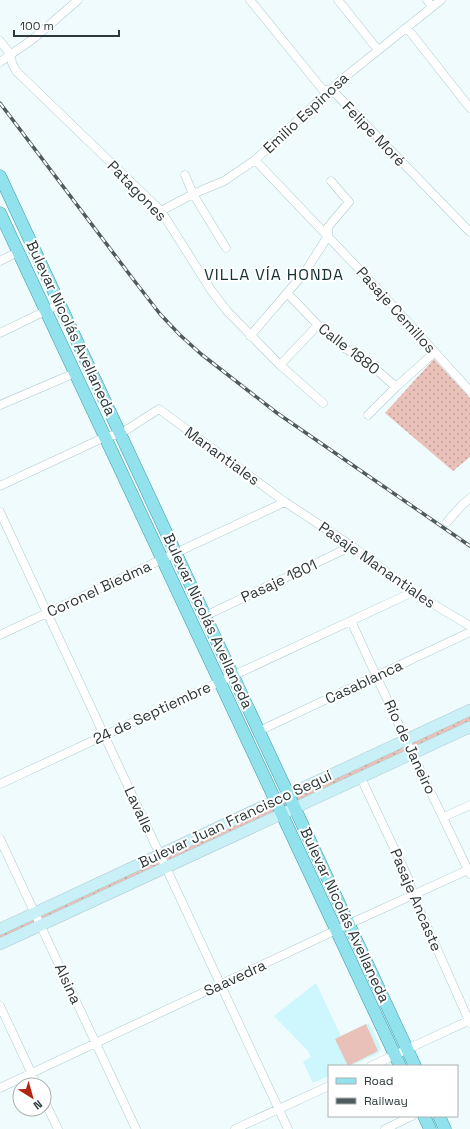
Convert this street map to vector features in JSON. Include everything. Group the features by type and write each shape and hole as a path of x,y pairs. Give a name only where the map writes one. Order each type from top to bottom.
{"main road":[{"name":"Bulevar Nicolás Avellaneda","path":"1,179 415,1065"},
{"name":"Bulevar Nicolás Avellaneda","path":"0,213 398,1061"},
{"name":"Bulevar Juan Francisco Seguí","path":"0,929 470,710"},
{"name":"Bulevar Juan Francisco Seguí","path":"0,944 470,727"},
{"path":"424,1117 430,1129"},
{"path":"439,1117 445,1129"}],"street":[{"path":"0,62 33,39 78,0"},
{"path":"338,0 378,50"},
{"path":"427,0 432,7"},
{"name":"Emilio Espinosa","path":"161,211 193,194 224,181 255,160 330,90 441,0"},
{"name":"Felipe Moré","path":"255,2 323,90 330,90 335,93 470,232"},
{"path":"407,28 470,108"},
{"name":"Patagones","path":"0,41 11,55 12,63 16,71 161,211 211,290 227,311 280,365 323,403"},
{"name":"Pasaje Cemillos","path":"255,160 376,286 470,390"},
{"path":"184,175 193,194 226,248"},
{"path":"250,336 288,294 305,272 328,236 328,227 349,202 331,181"},
{"path":"0,261 18,252"},
{"name":"Calle 1880","path":"288,294 318,325 346,350 371,365 396,387"},
{"path":"0,333 60,304"},
{"path":"280,365 318,325"},
{"path":"368,415 396,387 435,352"},
{"path":"0,405 75,373"},
{"name":"Manantiales","path":"120,434 159,409 285,502"},
{"path":"0,486 105,437 120,434"},
{"path":"447,522 460,506 470,498"},
{"name":"Pasaje Manantiales","path":"285,502 352,546 413,592 470,626"},
{"name":"Coronel Biedma","path":"0,635 285,502"},
{"name":"Lavalle","path":"0,512 288,1129"},
{"name":"Pasaje 1801","path":"205,616 352,546"},
{"name":"24 de Septiembre","path":"0,784 413,592"},
{"name":"Río de Janeiro","path":"351,621 469,871"},
{"name":"Casablanca","path":"259,731 470,632"},
{"name":"Pasaje Ancaste","path":"361,778 409,880 413,895 470,1022"},
{"path":"444,817 470,805"},
{"name":"Alsina","path":"0,839 136,1129"},
{"name":"Saavedra","path":"0,1088 336,930 469,871"},
{"path":"0,1006 33,1077"},
{"path":"376,1065 398,1061 408,1049 470,1022"},
{"path":"235,1129 328,1086"},
{"path":"52,1117 58,1129"},
{"path":"385,1129 410,1117"}],"shaded area":[{"path":"434,359 470,398 470,457 453,471 385,413"},
{"path":"470,710 470,727 0,944 0,929"},
{"path":"316,983 341,1036 369,1023 381,1048 379,1053 352,1065 328,1065 328,1076 313,1083 303,1062 311,1057 308,1051 274,1016"},
{"path":"366,1024 378,1051 348,1065 335,1039"}],"railway":[{"path":"0,103 160,314 180,335 201,354 277,413 470,546"}],"district":[{"name":"VILLA VÍA HONDA","path":"274,274"}]}
